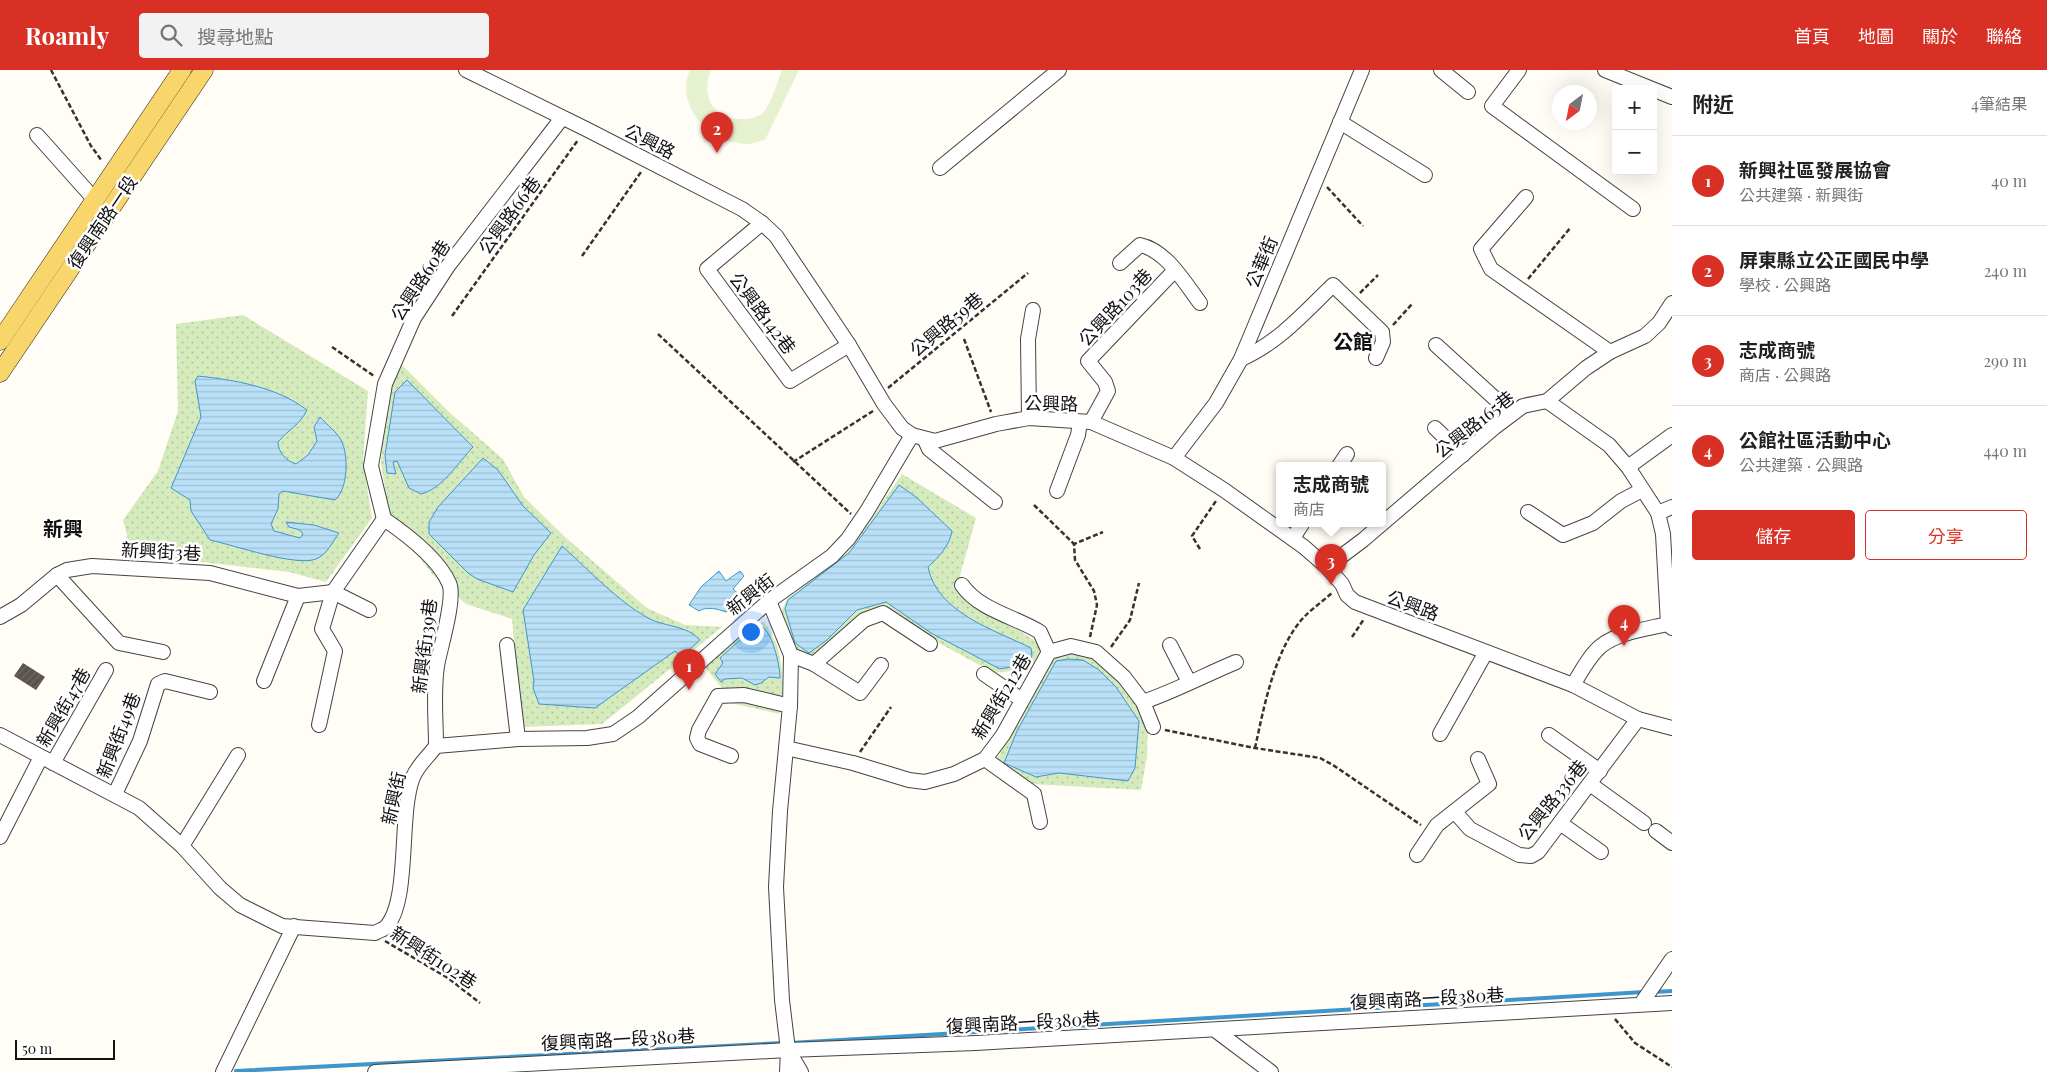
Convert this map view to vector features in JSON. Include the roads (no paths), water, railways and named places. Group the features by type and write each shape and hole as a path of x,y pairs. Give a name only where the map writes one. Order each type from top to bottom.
{"main road":[{"name":"復興南路一段","path":"0,341 182,70"},
{"name":"復興南路一段","path":"0,373 204,70"}],"street":[{"name":"公興路","path":"466,70 586,128 742,209 762,223 776,236 850,345 882,400 902,428 919,438 952,437 996,424 1030,418 1086,422 1174,458 1276,526"},
{"path":"940,168 1059,70"},
{"name":"公華街","path":"1174,458 1216,402 1241,359 1362,70"},
{"path":"1442,70 1468,92"},
{"path":"1519,70 1492,106 1633,210"},
{"path":"1605,70 1672,97"},
{"name":"公興路60巷","path":"384,519 371,466 385,384 414,318 448,266 562,118"},
{"path":"1340,122 1425,175"},
{"path":"38,135 95,200"},
{"path":"1526,197 1482,249 1492,269 1610,352"},
{"name":"公興路142巷","path":"762,223 707,269 790,381 850,345"},
{"path":"1120,263 1140,245 1147,247 1175,270 1200,303"},
{"name":"公興路103巷","path":"1086,422 1108,391 1105,382 1088,361 1175,270"},
{"path":"1241,359 1261,350 1333,285 1382,332 1383,342 1376,358"},
{"name":"公興路165巷","path":"1386,520 1523,406 1547,401 1586,368 1610,352 1645,336 1659,323 1672,303"},
{"path":"1030,418 1028,339 1033,310"},
{"path":"1436,345 1512,414"},
{"path":"1547,401 1609,446 1628,467 1658,513 1664,543 1670,626 1623,635 1601,646 1584,666 1573,685"},
{"path":"1057,491 1078,435 1086,422"},
{"path":"1435,428 1463,455"},
{"path":"1628,467 1672,435"},
{"path":"919,438 929,449 996,502"},
{"name":"新興街","path":"294,926 374,933 384,928 395,909 400,887 406,809 413,778 420,764 436,746 518,739 587,738 613,734 638,717 769,601 832,556 860,522 919,438"},
{"path":"1528,512 1563,535 1593,523 1621,501 1642,490"},
{"path":"1658,513 1672,507"},
{"path":"319,724 335,651 322,629 333,592 384,519"},
{"name":"新興街139巷","path":"384,519 408,535 432,559 450,584 448,614 437,667 436,746"},
{"name":"公興路","path":"1277,527 1293,538 1326,567 1342,584 1347,595 1370,609 1573,685 1638,719 1672,728"},
{"path":"1293,538 1300,527"},
{"name":"公興路165巷","path":"1326,567 1378,527"},
{"name":"新興街3巷","path":"0,617 21,605 67,570 92,566 210,573 298,596 333,592"},
{"path":"58,575 119,643 163,652"},
{"path":"962,585 967,592 994,609 1040,632 1049,652"},
{"path":"333,592 369,610"},
{"path":"264,681 298,596"},
{"path":"769,601 791,655 790,706 780,811 776,887 782,1000 788,1050 787,1072"},
{"path":"814,664 864,620 883,613 930,644"},
{"path":"1170,645 1189,682"},
{"path":"507,646 518,739"},
{"name":"新興街212巷","path":"786,748 852,763 909,780 925,782 954,774 985,759 1003,735 1049,652 1071,646 1096,652 1124,677 1143,702 1153,728"},
{"path":"1440,734 1486,652"},
{"path":"791,655 814,664 860,693 881,665"},
{"path":"1143,702 1174,692 1189,682 1236,662"},
{"name":"新興街47巷","path":"0,837 47,760 106,670"},
{"path":"984,674 1022,700"},
{"name":"新興街49巷","path":"115,794 137,749 158,684 165,680 210,692"},
{"path":"731,756 700,744 697,738 699,730 718,696 744,695 790,706"},
{"name":"公興路336巷","path":"1455,812 1470,829 1524,857 1538,852 1638,719"},
{"path":"0,735 139,808 182,846 220,888 240,905 282,926 294,926 223,1072"},
{"path":"1549,735 1600,771"},
{"path":"182,846 238,755"},
{"path":"985,759 1034,794 1040,822"},
{"path":"1417,855 1436,825 1489,784 1478,759"},
{"path":"1590,784 1644,823"},
{"path":"1560,823 1601,852"},
{"path":"1656,831 1672,843"},
{"path":"1641,1004 1672,959"},
{"name":"復興南路一段380巷","path":"375,1072 1215,1030 1672,1003"},
{"path":"1215,1030 1271,1072"},
{"path":"788,1050 801,1072"}],"water":[{"path":"198,376 241,382 269,390 307,410 278,442 281,453 292,463 296,464 308,455 317,441 314,427 320,417 339,437 344,446 346,472 343,488 339,495 335,500 283,491 279,494 278,509 271,524 274,531 300,538 303,534 300,530 289,527 286,522 314,525 339,533 327,551 320,557 307,561 280,558 210,540 191,511 190,500 171,488 201,417 195,381"},
{"path":"407,380 473,447 443,481 436,487 421,494 409,488 397,461 393,462 396,474 387,473 385,455 395,392"},
{"path":"483,458 498,470 523,506 551,533 534,555 513,592 477,579 468,573 429,534 429,522 438,507"},
{"path":"899,485 916,497 952,531 946,546 928,567 934,583 943,597 969,618 1031,648 1032,656 1026,664 1000,669 931,633 886,602 857,610 827,640 809,653 795,643 785,609 788,600 849,553"},
{"path":"562,546 614,594 636,611 654,621 689,632 700,640 681,657 675,651 595,708 539,704 533,688 534,681 523,610"},
{"path":"719,571 726,581 740,571 744,576 733,589 743,598 726,612 709,608 699,611 689,605 701,587"},
{"path":"759,625 768,633 771,640 779,665 780,678 769,677 755,685 742,678 725,679 721,682 715,674 723,663 720,658"},
{"path":"1069,659 1083,660 1099,670 1116,687 1139,721 1135,768 1128,781 1059,773 1036,777 1004,763 1017,731 1056,661"}],"waterway":[{"path":"1654,992 1672,991"},
{"path":"790,1043 1644,992"},
{"path":"236,1071 783,1043"}],"place":[{"name":"屏東縣立公正國民中學","path":"717,153"},
{"name":"志成商號","path":"1331,585"},
{"name":"公館社區活動中心","path":"1624,646"},
{"name":"新興社區發展協會","path":"689,690"}],"district":[{"name":"公館","path":"1353,340"},
{"name":"新興","path":"63,527"}]}
